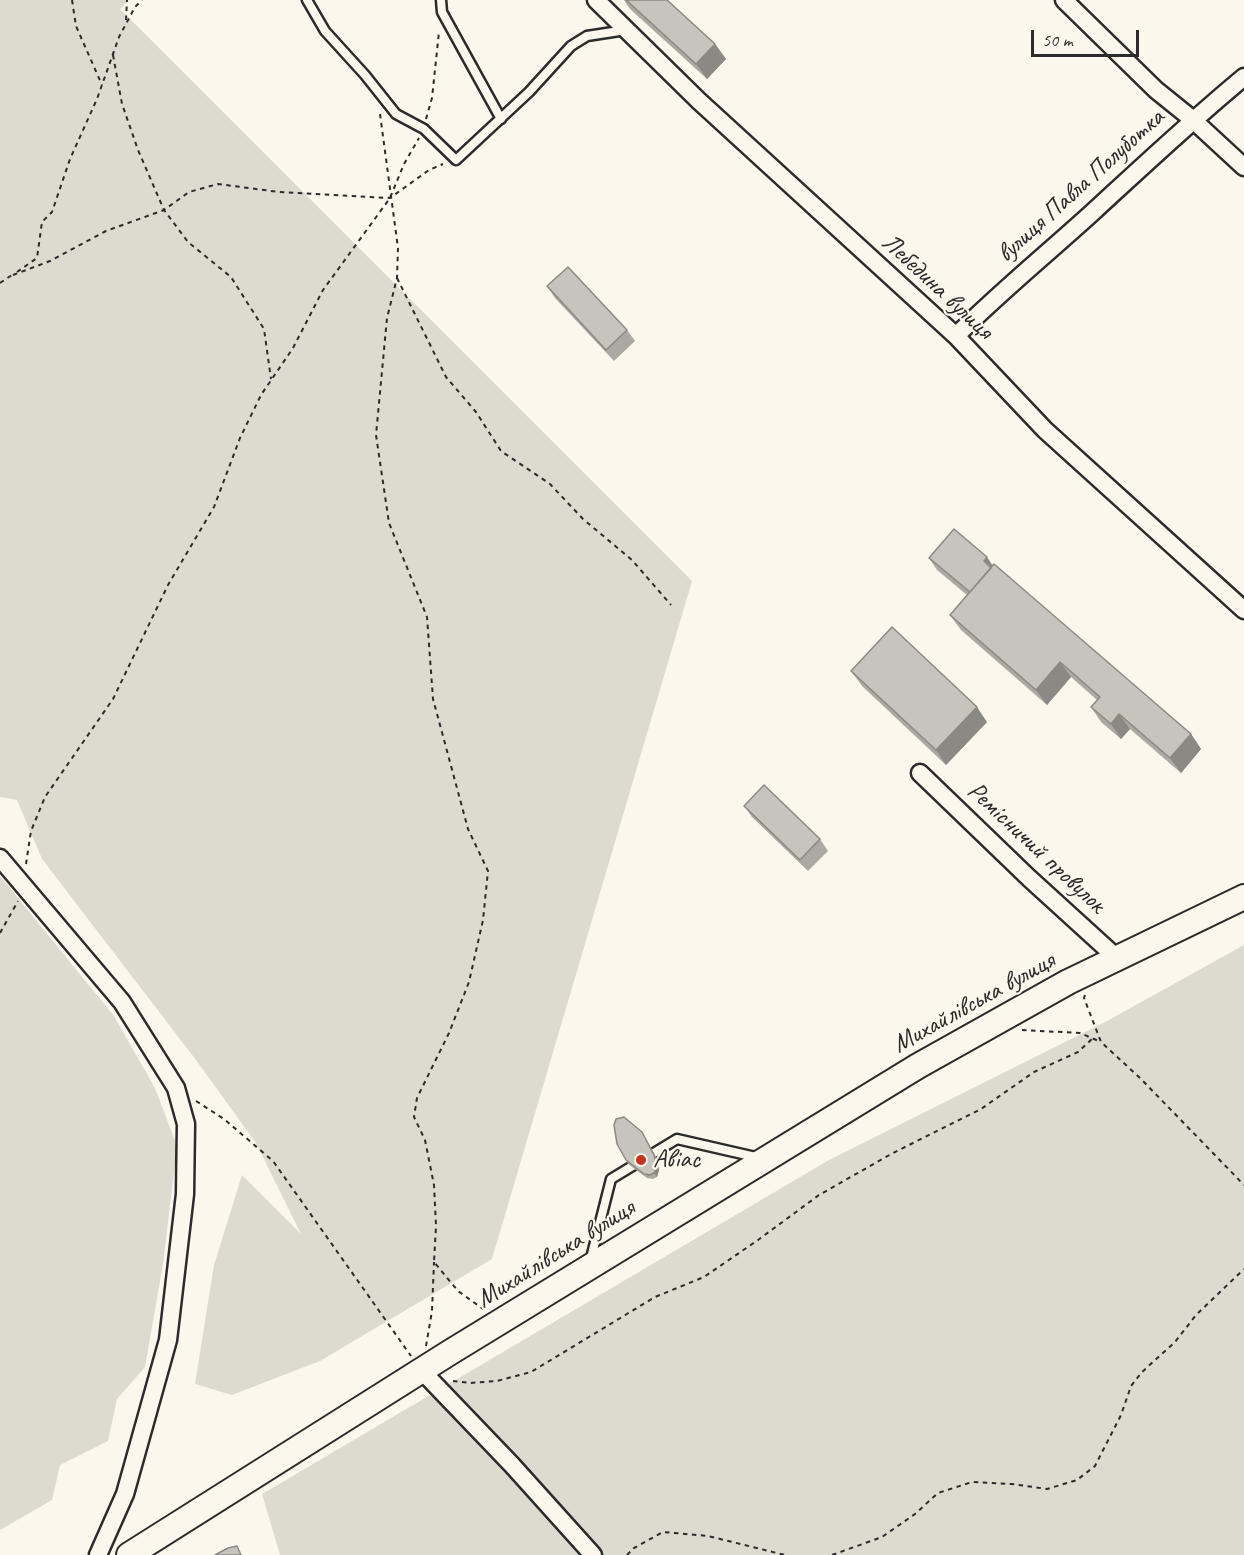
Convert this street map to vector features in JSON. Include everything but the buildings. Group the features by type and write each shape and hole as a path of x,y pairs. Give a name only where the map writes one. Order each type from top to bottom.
{"main road":[{"name":"Михайлівська вулиця","path":"129,1555 425,1374 500,1322 763,1159 918,1066 1091,972 1244,897"}],"street":[{"name":"Лебедина вулиця","path":"596,0 699,101 956,336 1044,430 1244,610"},
{"path":"1064,0 1156,90 1192,119 1244,167"},
{"name":"вулиця Павла Полуботка","path":"956,336 991,301 1093,212 1192,119 1244,77"},
{"name":"Ремісничий провулок","path":"920,773 1029,878 1118,959"},
{"path":"0,858 122,1002 176,1088 186,1124 185,1194 168,1340 124,1494 98,1555"},
{"path":"425,1374 512,1465 593,1555"}],"lane":[{"path":"307,0 325,31 396,114 424,129 456,159 501,119 571,46 587,36 627,30"},
{"path":"441,0 442,12 501,119"},
{"path":"588,1268 611,1179 677,1139 763,1159"}],"path":[{"path":"72,0 76,26 102,85"},
{"path":"126,23 127,0"},
{"path":"0,283 37,258 42,222 52,212 70,159 126,23 142,0"},
{"path":"0,933 25,889 31,831 45,798 113,699 168,585 214,507 240,438 261,394 293,348 322,290 390,198 404,164 424,129 432,98 442,12"},
{"path":"113,54 122,104 138,150 164,210 188,242 231,277 264,329 271,381"},
{"path":"375,88 382,124 398,248 397,278 387,318 376,435 389,523 427,617 433,699 468,829 488,871 483,920 469,982 449,1033 417,1098 414,1117 425,1140 435,1185 436,1226 432,1311 425,1374"},
{"path":"13,274 50,261 106,231 164,210 189,192 218,184 279,192 390,198 429,170 456,159"},
{"path":"397,278 446,377 476,412 501,451 550,484 583,519 632,560 670,605"},
{"path":"1091,972 1084,998 1101,1042"},
{"path":"1020,1029 1080,1033 1101,1042 1140,1078 1244,1185"},
{"path":"176,1088 224,1119 273,1161 425,1374 470,1383 497,1381 531,1372 655,1297 704,1277 819,1195 893,1153 981,1109 1034,1072 1078,1052 1092,1039"},
{"path":"434,1262 458,1291 500,1322"},
{"path":"832,1555 882,1537 915,1514 938,1493 972,1482 1047,1489 1077,1480 1095,1466 1121,1415 1131,1386 1142,1372 1244,1269"},
{"path":"627,1555 634,1548 663,1532 708,1536 785,1555"}],"shaded area":[{"path":"0,0 129,0 120,9 692,581 492,1259 320,1361 232,1395 195,1384 214,1265 242,1175 301,1234 256,1143 196,1060 42,859 17,800 0,797"},
{"path":"0,876 114,1016 155,1088 177,1146 163,1264 145,1367 117,1399 108,1441 60,1465 52,1500 0,1530"},
{"path":"1244,945 1244,1555 280,1555 262,1494 829,1160 1107,1021"}],"place":[{"name":"Авіас","path":"641,1160"}]}
